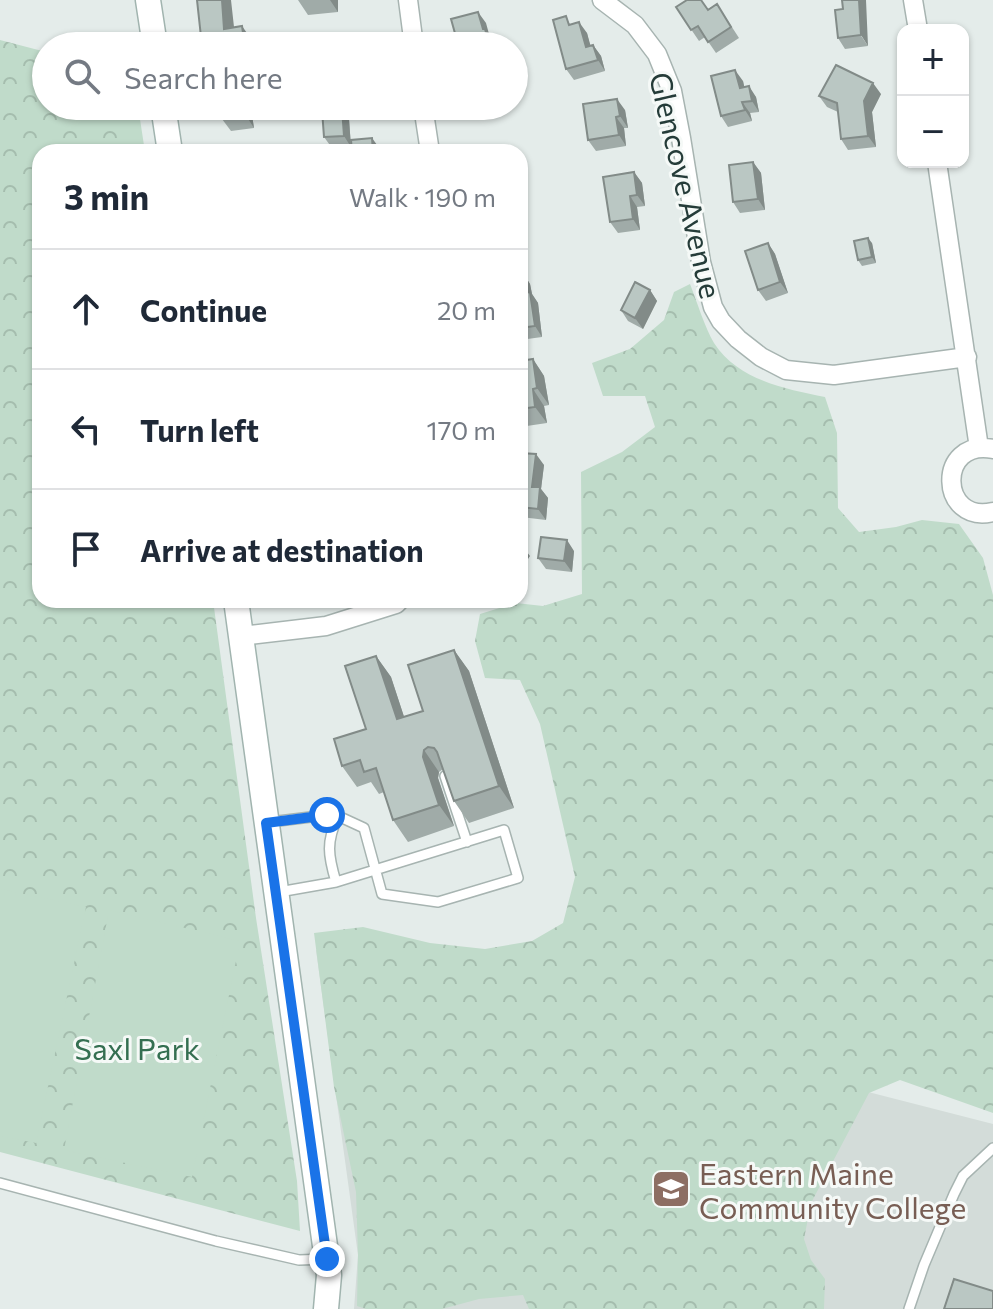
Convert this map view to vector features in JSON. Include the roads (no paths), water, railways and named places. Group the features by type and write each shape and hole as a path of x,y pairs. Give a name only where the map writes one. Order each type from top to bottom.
{"street":[{"path":"148,0 153,32"},
{"path":"408,0 412,32"},
{"name":"Glencove Avenue","path":"602,0 635,25 657,54 672,91 701,262 713,307 738,339 761,357 786,370 834,375 967,357"},
{"path":"913,0 917,24"},
{"path":"165,120 169,144"},
{"path":"425,120 429,144"},
{"path":"938,168 967,357 986,448 968,451 959,458 950,478 952,490 964,508 975,513 993,512"},
{"path":"237,608 327,1259 326,1309"},
{"path":"241,636 326,626 383,608"}],"lane":[{"path":"445,776 467,842"},
{"path":"266,823 327,815 338,816 364,828 376,871 382,894 438,902 518,878 504,830 376,871 336,882 276,892"},
{"path":"336,882 328,839 338,816"},
{"path":"909,1309 924,1265 963,1176 993,1148"},
{"path":"0,1183 216,1241 299,1260 327,1259"}],"place":[{"name":"Eastern Maine Community College","path":"671,1189"}],"park label":[{"name":"Saxl Park","path":"137,1047"}]}
